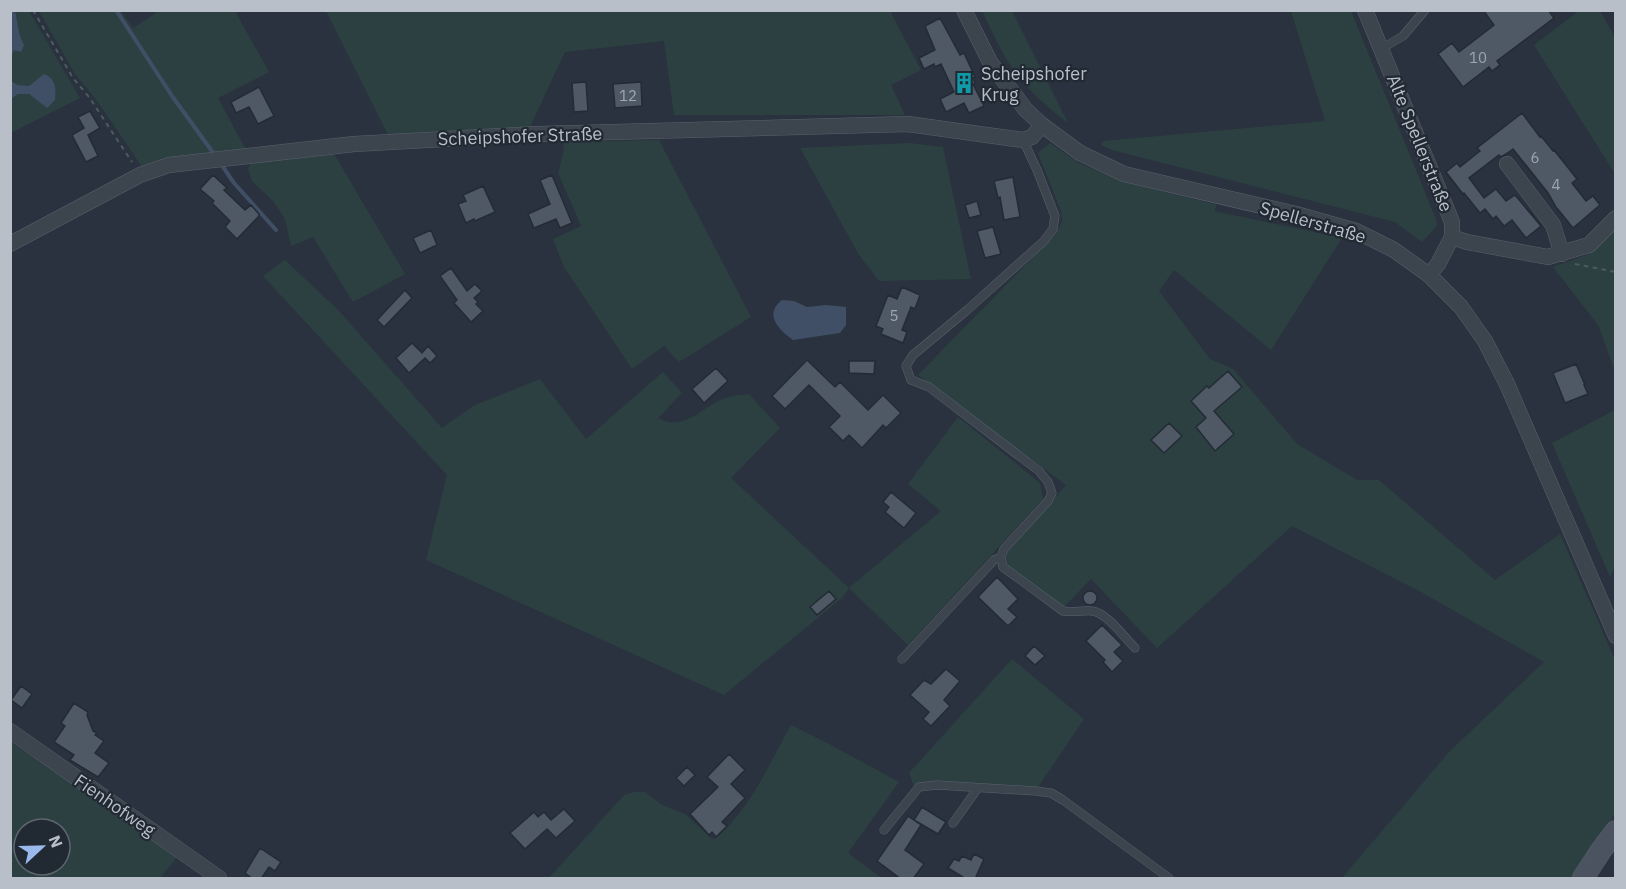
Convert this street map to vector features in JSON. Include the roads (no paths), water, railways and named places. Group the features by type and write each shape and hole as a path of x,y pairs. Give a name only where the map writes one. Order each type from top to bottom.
{"street":[{"name":"Spellerstraße","path":"964,10 990,62 1024,109 1080,153 1124,174 1296,214 1356,231 1394,250 1429,274 1461,307 1485,341 1539,446 1616,636"},
{"name":"Alte Spellerstraße","path":"1365,10 1452,222 1452,237 1438,264 1429,274"},
{"name":"Scheipshofer Straße","path":"10,244 140,175 168,165 354,144 538,134 908,124 1023,140"},
{"path":"1023,140 1032,137 1042,125"},
{"path":"1507,164 1553,225 1562,254"},
{"path":"1452,237 1467,242 1548,257 1589,245 1616,218"},
{"name":"Fienhofweg","path":"10,731 219,879"},
{"path":"1583,879 1616,831"}],"lane":[{"path":"1381,49 1403,36 1425,10"},
{"path":"1023,140 1055,216 1053,229 1044,241 913,355 906,366 911,380 928,387 1039,471 1048,482 1052,493 1048,501 1004,549 1001,557 1003,567 1063,611 1100,612 1135,648"},
{"path":"902,659 994,560 1001,557"},
{"path":"884,830 920,788 937,785 1036,791 1051,794 1063,800 1169,879"},
{"path":"953,822 978,788"}],"water":[{"path":"11,10 15,11 24,45 21,52 14,50 11,56"},
{"path":"44,74 51,78 55,88 55,100 47,108 29,94 18,94 11,99 11,81 18,85 29,86"},
{"path":"782,300 794,301 807,307 826,305 846,307 846,325 840,333 793,340 778,327 773,317 776,306"}],"waterway":[{"path":"116,10 172,96 214,154"},
{"path":"221,164 234,183 276,230"}],"place":[{"name":"Scheipshofer Krug","path":"964,83"}]}
